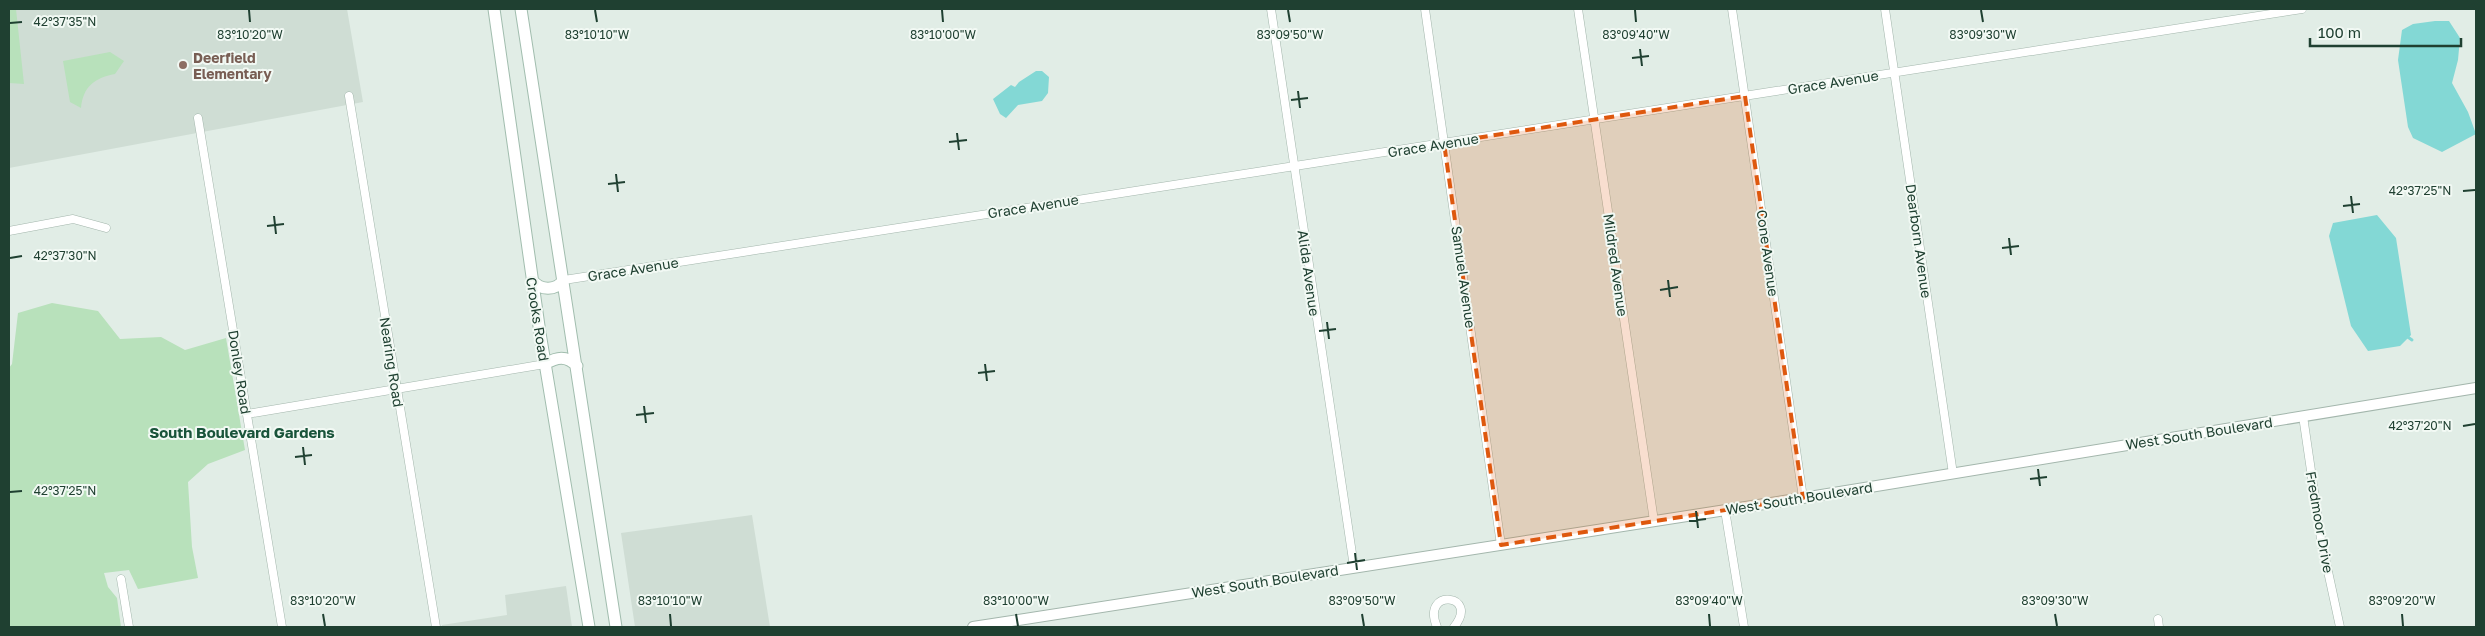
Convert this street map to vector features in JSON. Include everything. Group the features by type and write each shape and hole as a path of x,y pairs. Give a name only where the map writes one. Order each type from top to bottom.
{"main road":[{"name":"Crooks Road","path":"494,9 544,364 575,530 590,626"},
{"path":"521,9 616,627"},
{"path":"532,280 541,288 560,285 564,280"},
{"path":"544,364 553,359 565,358 577,366"}],"street":[{"name":"Alida Avenue","path":"1271,9 1354,567"},
{"name":"Samuel Avenue","path":"1425,9 1501,545"},
{"name":"Mildred Avenue","path":"1578,9 1654,521"},
{"name":"Cone Avenue","path":"1732,9 1803,498"},
{"name":"Dearborn Avenue","path":"1885,9 1953,474"},
{"name":"Grace Avenue","path":"564,280 2302,9"},
{"name":"Nearing Road","path":"350,96 436,627"},
{"name":"Donley Road","path":"198,118 282,627"},
{"path":"9,231 73,219 106,228"},
{"path":"247,414 544,364"},
{"name":"West South Boulevard","path":"973,627 1803,498 2476,388"},
{"name":"Fredmoor Drive","path":"2303,416 2321,539 2340,627"},
{"path":"1725,510 1744,627"},
{"path":"121,579 129,627"},
{"path":"1437,627 1434,618 1434,608 1440,601 1448,599 1457,602 1461,609 1460,619 1454,627"}],"highlighted area":[{"path":"1745,96 1803,498 1501,545 1444,143"}],"shaded area":[{"name":"Deerfield Elementary","path":"9,9 347,9 363,102 9,168"},
{"path":"752,515 770,627 635,627 621,533"},
{"path":"566,586 572,627 442,627 442,625 507,615 505,595"}],"green space":[{"path":"9,9 16,9 24,84 9,83"},
{"path":"110,52 124,61 115,74 101,78 87,89 81,108 70,102 63,61"},
{"path":"52,303 98,311 120,339 161,337 185,350 226,338 245,450 208,464 188,482 192,547 198,578 138,589 129,570 104,573 108,587 117,598 121,627 9,627 9,368 12,364 18,313"}],"water":[{"path":"2449,21 2460,38 2458,60 2452,83 2468,112 2476,134 2442,152 2413,138 2408,127 2398,60 2402,30 2413,24"},
{"path":"1036,71 1042,71 1049,77 1048,93 1042,101 1018,105 1006,118 1000,114 993,99 1011,85 1015,87 1019,82"},
{"path":"2377,215 2396,238 2411,335 2400,346 2368,351 2351,326 2329,236 2333,223"}],"waterway":[{"path":"2405,335 2412,340"}],"place":[{"name":"Deerfield Elementary","path":"183,65"}],"district":[{"name":"South Boulevard Gardens","path":"242,432"}]}
